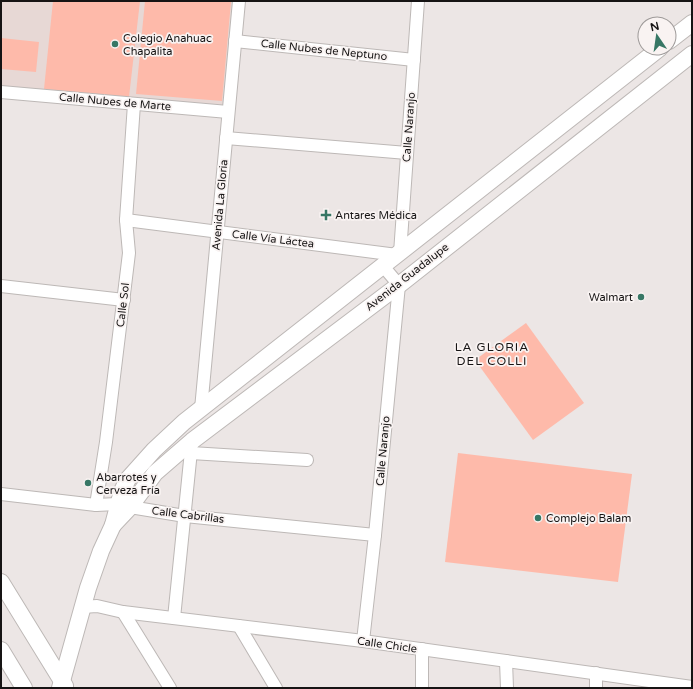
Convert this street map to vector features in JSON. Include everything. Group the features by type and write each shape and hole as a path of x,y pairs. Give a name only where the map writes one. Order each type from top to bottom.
{"main road":[{"path":"677,35 692,23"},
{"name":"Avenida Guadalupe","path":"82,607 94,569 113,525 124,506 155,473 192,447 692,54"},
{"path":"124,506 122,491 128,479 154,450 184,422 650,56"},
{"path":"1,582 63,685"},
{"path":"63,685 82,607"},
{"path":"1,650 24,688"}],"street":[{"name":"Avenida La Gloria","path":"201,409 239,1"},
{"name":"Calle Naranjo","path":"398,254 418,1"},
{"name":"Calle Nubes de Neptuno","path":"235,41 414,60"},
{"name":"Calle Nubes de Marte","path":"1,92 228,112"},
{"name":"Calle Sol","path":"96,505 106,442 129,253 126,220 134,104"},
{"path":"226,138 407,153"},
{"name":"Calle Vía Láctea","path":"126,220 398,254"},
{"path":"383,266 399,285"},
{"name":"Calle Naranjo","path":"363,641 375,535 399,285"},
{"path":"1,286 124,300"},
{"path":"174,618 192,447 307,460"},
{"name":"Calle Cabrillas","path":"1,494 96,505 124,506 185,516 375,535"},
{"name":"Calle Chicle","path":"82,607 97,606 123,612 363,641 687,687"},
{"path":"123,612 170,688"},
{"path":"239,626 276,688"},
{"path":"422,649 422,688"},
{"path":"506,661 507,688"},
{"path":"596,673 596,688"}],"shaded area":[{"name":"Colegio Anahuac Chapalita","path":"1,1 233,1 224,106 1,86"},
{"path":"53,1 140,1 129,97 44,89"},
{"path":"145,1 231,2 222,101 136,94"},
{"path":"1,38 39,42 36,72 1,69"},
{"path":"526,323 584,403 533,440 475,360"},
{"name":"Complejo Balam","path":"458,453 632,474 618,582 445,562"}],"place":[{"name":"Colegio Anahuac Chapalita","path":"115,44"},
{"name":"Antares Médica","path":"326,215"},
{"name":"Walmart","path":"641,297"},
{"name":"Abarrotes y Cerveza Fría","path":"88,483"},
{"name":"Complejo Balam","path":"538,518"}],"district":[{"name":"LA GLORIA DEL COLLI","path":"492,354"}]}
